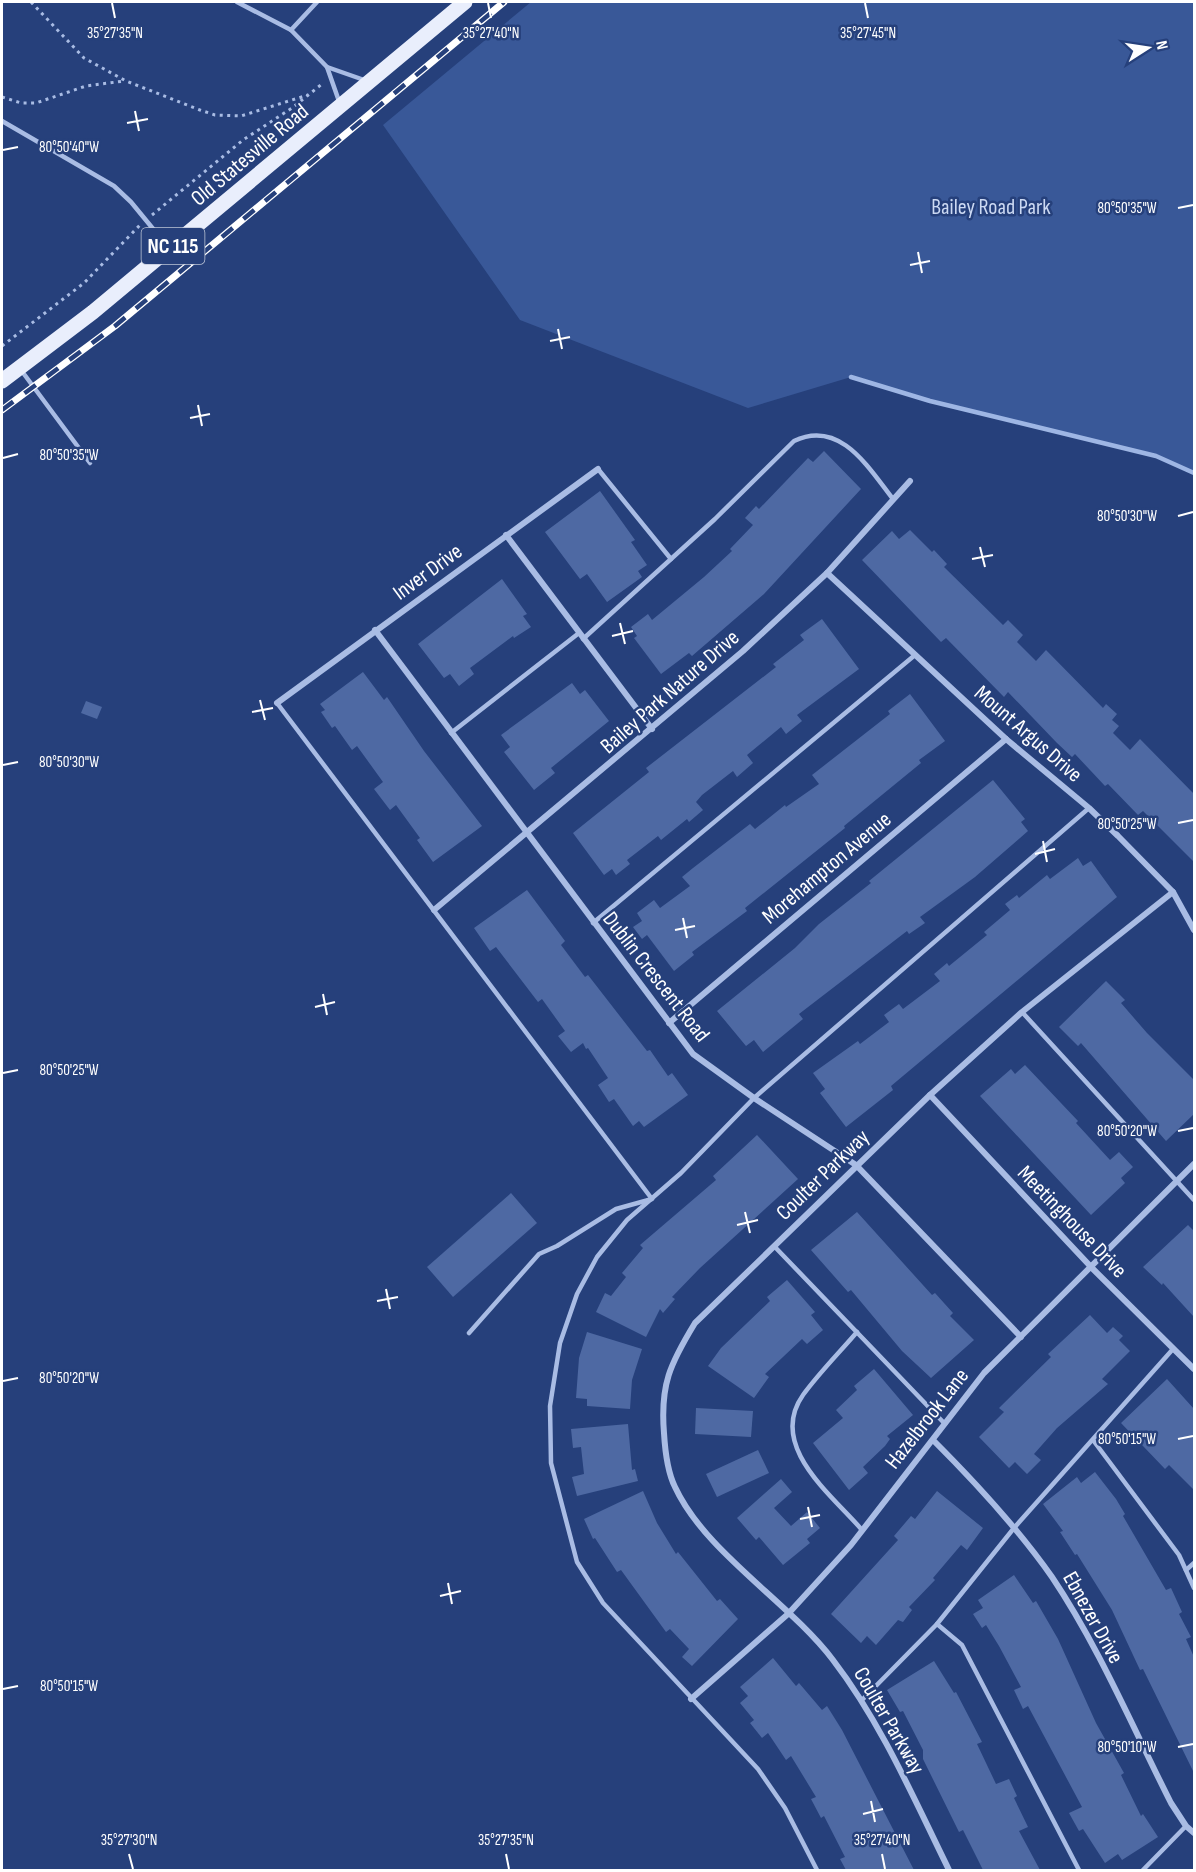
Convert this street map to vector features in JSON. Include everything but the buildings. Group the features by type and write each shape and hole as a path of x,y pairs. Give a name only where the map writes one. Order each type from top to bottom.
{"main road":[{"name":"Old Statesville Road","path":"2,381 169,249 465,2"}],"street":[{"name":"Inver Drive","path":"277,703 598,469"},
{"name":"Bailey Park Nature Drive","path":"434,910 743,651 827,573 910,481"},
{"path":"506,535 652,729"},
{"name":"Mount Argus Drive","path":"827,573 1006,739 1089,808 1173,892 1194,930"},
{"name":"Dublin Crescent Road","path":"375,630 450,734 693,1054 754,1098 856,1165 1021,1337"},
{"name":"Morehampton Avenue","path":"669,1023 1006,739"},
{"name":"Coulter Parkway","path":"949,1870 863,1699 831,1657 693,1518 674,1485 665,1450 664,1385 676,1353 695,1323 856,1165 1022,1012 1173,892"},
{"name":"Meetinghouse Drive","path":"930,1095 1092,1268 1194,1369"},
{"name":"Hazelbrook Lane","path":"691,1699 788,1614 862,1530 984,1373 1194,1164"},
{"name":"Ebnezer Drive","path":"933,1440 973,1480 1052,1578 1083,1629 1171,1803 1186,1826 1194,1833"}],"lane":[{"path":"237,2 291,30 327,67 341,106"},
{"path":"291,30 317,2"},
{"path":"327,67 369,82"},
{"path":"2,121 114,186 131,202 169,249"},
{"path":"20,368 90,463"},
{"path":"450,734 581,636 671,559 794,441 804,436 828,435 840,440 855,453 893,499"},
{"path":"598,469 671,559"},
{"path":"593,923 915,655"},
{"path":"277,703 652,1199"},
{"path":"817,1870 785,1808 758,1769 603,1603 576,1562 551,1463 550,1406 560,1343 578,1294 597,1257 627,1220 652,1199 754,1098 1089,808"},
{"path":"1022,1012 1194,1200"},
{"path":"469,1333 538,1254 557,1246 616,1209 652,1199"},
{"path":"774,1246 945,1424"},
{"path":"857,1332 802,1396 793,1414 791,1428 794,1444 804,1463 862,1530"},
{"path":"863,1699 937,1623 1014,1528 1173,1349"},
{"path":"1093,1440 1145,1506 1179,1555 1194,1588"},
{"path":"1186,1570 1194,1563"},
{"path":"937,1623 962,1645 1079,1870"},
{"path":"1143,1870 1186,1826"}],"path":[{"path":"31,2 84,58 126,81 200,110 229,117 255,113 310,94"},
{"path":"2,97 21,103 36,103 86,86 126,81"},
{"path":"161,207 243,140 325,81"},
{"path":"2,346 84,283 137,227"}],"green space":[{"name":"Bailey Road Park","path":"531,2 1194,2 1194,473 1156,456 930,401 851,377 748,408 520,320 383,125"}],"waterway":[{"path":"851,377 930,401 1156,456 1194,473"}],"railway":[{"path":"2,410 115,326 504,2"}]}
